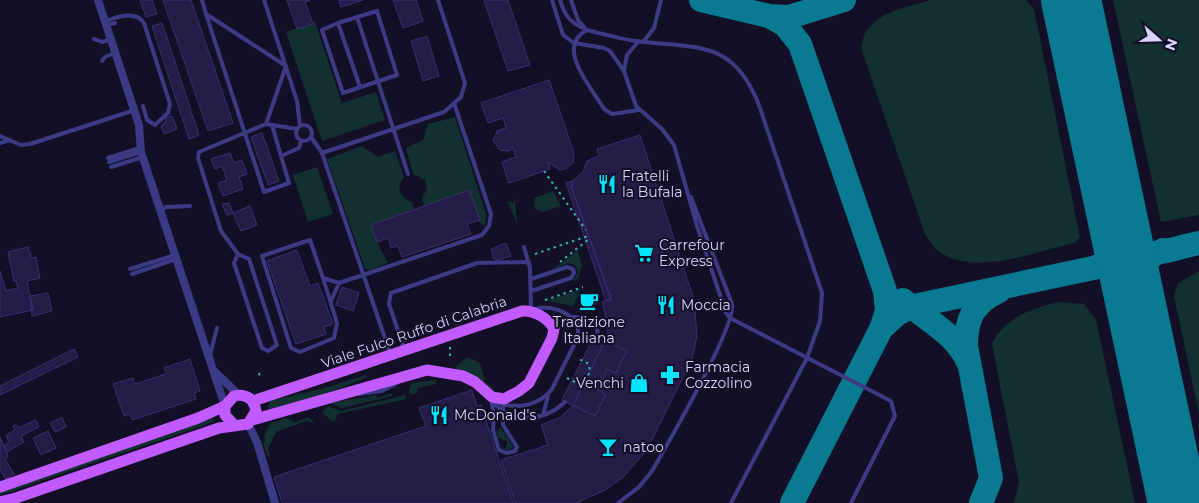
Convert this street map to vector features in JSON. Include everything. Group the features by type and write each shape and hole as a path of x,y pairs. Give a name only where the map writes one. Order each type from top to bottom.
{"main road":[{"name":"Viale Fulco Ruffo di Calabria","path":"253,401 518,312 531,311"},
{"path":"0,502 219,428 250,422 427,370 454,373 470,379 490,397 503,402 529,383 553,333 554,329 548,321 531,311"},
{"path":"0,487 198,418 225,406 230,398 239,395 253,401 256,411 250,422"},
{"path":"225,406 227,420 234,425"}],"street":[{"path":"98,0 135,110 140,130 141,152 225,406"},
{"path":"214,371 239,395"},
{"path":"250,422 275,503"}],"lane":[{"path":"202,0 264,192 289,183 269,124 286,66"},
{"path":"238,254 234,263 262,348 268,351 277,345 250,259 238,254 222,231 198,158 199,152 204,148 269,124 298,128 308,126 312,131 311,137 307,141 301,141 296,136 298,128 297,101 264,0"},
{"path":"322,153 444,112 461,97 466,82 438,0"},
{"path":"552,0 563,35 574,43 604,48 610,51 624,71 639,110 662,129 674,145 721,301 730,318 891,401 895,409 895,416 851,503"},
{"path":"560,0 570,21 587,30 638,42 644,41 713,52 733,62 746,75 752,87 822,293 820,321 807,358 732,503"},
{"path":"572,0 578,20 587,30"},
{"path":"644,41 654,28 661,0"},
{"path":"376,11 397,75 343,93 322,30 338,23 376,11"},
{"path":"206,14 286,66"},
{"path":"106,23 120,16 133,15 144,23 170,104 168,112 155,125 147,120 143,106"},
{"path":"357,17 408,174"},
{"path":"106,23 115,23"},
{"path":"338,23 360,87"},
{"path":"587,30 574,43 573,56 604,109 612,114 639,110"},
{"path":"94,39 102,42 111,39"},
{"path":"624,71 627,55 638,42"},
{"path":"102,61 105,57 115,53"},
{"path":"323,278 339,283 482,235 490,226 491,214 454,103"},
{"path":"0,136 20,145 30,144 135,110"},
{"path":"311,137 322,153 391,356"},
{"path":"0,144 10,140"},
{"path":"280,156 299,148 301,141"},
{"path":"141,152 109,162 141,152"},
{"path":"618,503 638,487 652,471 691,401 730,318 732,304 703,224 685,183"},
{"path":"160,209 167,206 190,206"},
{"path":"310,240 323,278 337,323 334,338 300,352 291,348 262,256 310,240"},
{"path":"524,247 529,262 531,311 544,307 563,312 578,324 578,338 548,394 543,415"},
{"path":"131,272 176,257"},
{"path":"404,351 389,304 391,293 477,263 529,262"},
{"path":"530,279 569,267 574,273 571,278 531,291"},
{"path":"330,302 339,283"},
{"path":"571,317 586,318 594,323 598,330 598,336"},
{"path":"209,357 217,328"},
{"path":"490,397 494,416 493,434 500,450 506,453 515,450 517,447 505,430 502,412 503,402 526,406 548,394"},
{"path":"490,397 502,412 523,418 543,415 558,408 565,402"}],"path":[{"path":"544,171 586,230"},
{"path":"534,254 589,237 544,274"},
{"path":"545,300 583,287"},
{"path":"445,342 451,347 450,356"},
{"path":"567,378 579,384 590,373 589,364 577,358"}],"green space":[{"path":"930,0 1026,0 1034,9 1080,238 1074,243 1023,257 985,262 968,262 951,258 937,250 925,234 861,48 864,36 877,20 886,14"},
{"path":"1113,0 1199,0 1199,215 1161,222"},
{"path":"315,22 342,103 376,92 385,120 322,141 286,32"},
{"path":"455,117 486,214 485,226 478,221 469,190 424,206 422,198 427,189 425,180 413,174 406,148 423,140 428,124"},
{"path":"362,146 378,157 395,151 404,177 399,188 400,192 404,198 412,202 414,209 371,225 388,263 369,270 365,268 327,159"},
{"path":"317,167 333,214 308,222 293,175"},
{"path":"553,191 561,206 543,212 535,209 534,198"},
{"path":"515,198 517,223 507,201 513,203"},
{"path":"578,250 582,265 578,279 572,282 578,273 575,265 568,263 554,269"},
{"path":"1199,271 1199,414 1174,296 1178,283"},
{"path":"581,289 573,306 547,301"},
{"path":"1057,302 1084,304 1096,320 1135,503 1014,503 1019,482 992,344 997,335 1011,321 1028,311"},
{"path":"467,357 480,363 485,382 495,389 493,390 475,376 454,368"},
{"path":"366,375 367,377 343,387 295,403 270,409 268,407 270,401 321,389"},
{"path":"436,380 436,384 418,388 417,393 410,395 409,389 412,383"},
{"path":"392,393 392,396 342,408 330,403 376,395 377,398"},
{"path":"405,395 406,399 338,414 334,422 322,413 328,406 341,411"},
{"path":"212,417 214,421 205,425 0,495 0,492"},
{"path":"308,417 315,423 306,421 276,432 268,449 270,457 267,456 263,442 265,441 264,436 270,423 286,418 295,422"},
{"path":"501,428 513,446 512,448 506,450 502,448 506,448 507,441 499,438 496,432"}],"building":[{"path":"140,0 152,0 157,14 146,17"},
{"path":"163,0 191,0 233,123 208,131"},
{"path":"287,0 310,0 305,2 313,24 297,29"},
{"path":"339,0 363,0 341,7"},
{"path":"393,0 416,0 423,21 403,28"},
{"path":"484,0 508,0 530,65 508,71"},
{"path":"162,23 199,135 189,139 152,26"},
{"path":"427,36 439,76 423,81 411,41"},
{"path":"549,80 574,153 573,163 567,168 560,170 548,162 550,169 509,183 502,162 516,157 513,148 508,151 500,150 493,141 497,131 506,128 503,118 488,123 481,103"},
{"path":"172,116 177,129 164,134 161,126 166,121 165,118"},
{"path":"262,133 279,181 268,185 251,137"},
{"path":"640,135 694,300 697,336 692,359 647,450 623,477 605,490 576,503 515,503 501,460 548,445 541,425 559,418 573,406 608,334 602,302 611,299 571,186 573,185 572,181 583,172 587,161 599,156 597,149"},
{"path":"230,153 234,163 242,160 247,174 239,177 243,189 223,196 218,183 227,180 222,166 215,169 211,159"},
{"path":"572,181 573,185 571,186 611,299 606,301 566,183"},
{"path":"469,190 480,220 467,224 471,234 402,257 398,246 391,248 388,238 377,242 371,225"},
{"path":"229,203 233,213 227,215 222,204"},
{"path":"250,206 257,225 241,231 233,213"},
{"path":"506,243 511,256 497,260 494,259 491,249"},
{"path":"28,247 32,258 36,257 40,278 27,281 33,310 0,317 0,271 6,291 18,288 16,281 14,281 8,252"},
{"path":"297,250 310,286 318,283 333,324 324,327 326,334 296,344 267,261"},
{"path":"342,287 359,293 353,311 336,305"},
{"path":"48,293 52,311 32,316 30,296"},
{"path":"593,294 596,304 584,308 581,299"},
{"path":"595,335 627,351 616,373 607,369 597,389 606,394 595,416 562,400"},
{"path":"74,349 78,357 0,395 0,386"},
{"path":"190,359 200,391 194,393 196,399 132,420 130,414 124,416 113,384 133,378 135,384 166,374 164,368"},
{"path":"472,390 477,406 481,405 513,503 282,503 274,477 426,426 419,408"},
{"path":"62,417 66,427 55,432 50,423"},
{"path":"36,420 39,427 21,436 24,442 7,452 4,446 9,442 6,435 15,430 13,426 16,425 18,428"},
{"path":"48,431 56,448 41,455 33,438"},
{"path":"0,437 8,456 5,459 14,474 6,479 0,470"}],"taxiway":[{"path":"701,0 769,16 789,17 844,0"},
{"path":"1070,0 1073,12"},
{"path":"769,16 785,25 800,44 885,291 887,311 881,329 792,503"},
{"path":"1118,224 1132,247 1141,252 1161,252 1199,243"},
{"path":"881,329 897,314 914,306 1101,265 1116,253 1118,247 1118,224"},
{"path":"1138,318 1135,296 1136,278 1144,263 1163,250"},
{"path":"981,503 991,478 966,346 966,336 970,320 977,307 999,291"},
{"path":"903,300 948,335 963,352 968,362"}],"runway":[{"path":"1071,0 1178,503"}],"place":[{"name":"Fratelli la Bufala","path":"607,184"},
{"name":"Carrefour Express","path":"644,253"},
{"name":"Tradizione Italiana","path":"589,301"},
{"name":"Moccia","path":"666,305"},
{"name":"Farmacia Cozzolino","path":"670,375"},
{"name":"Venchi","path":"639,383"},
{"name":"McDonald's","path":"439,415"},
{"name":"natoo","path":"608,447"}]}
